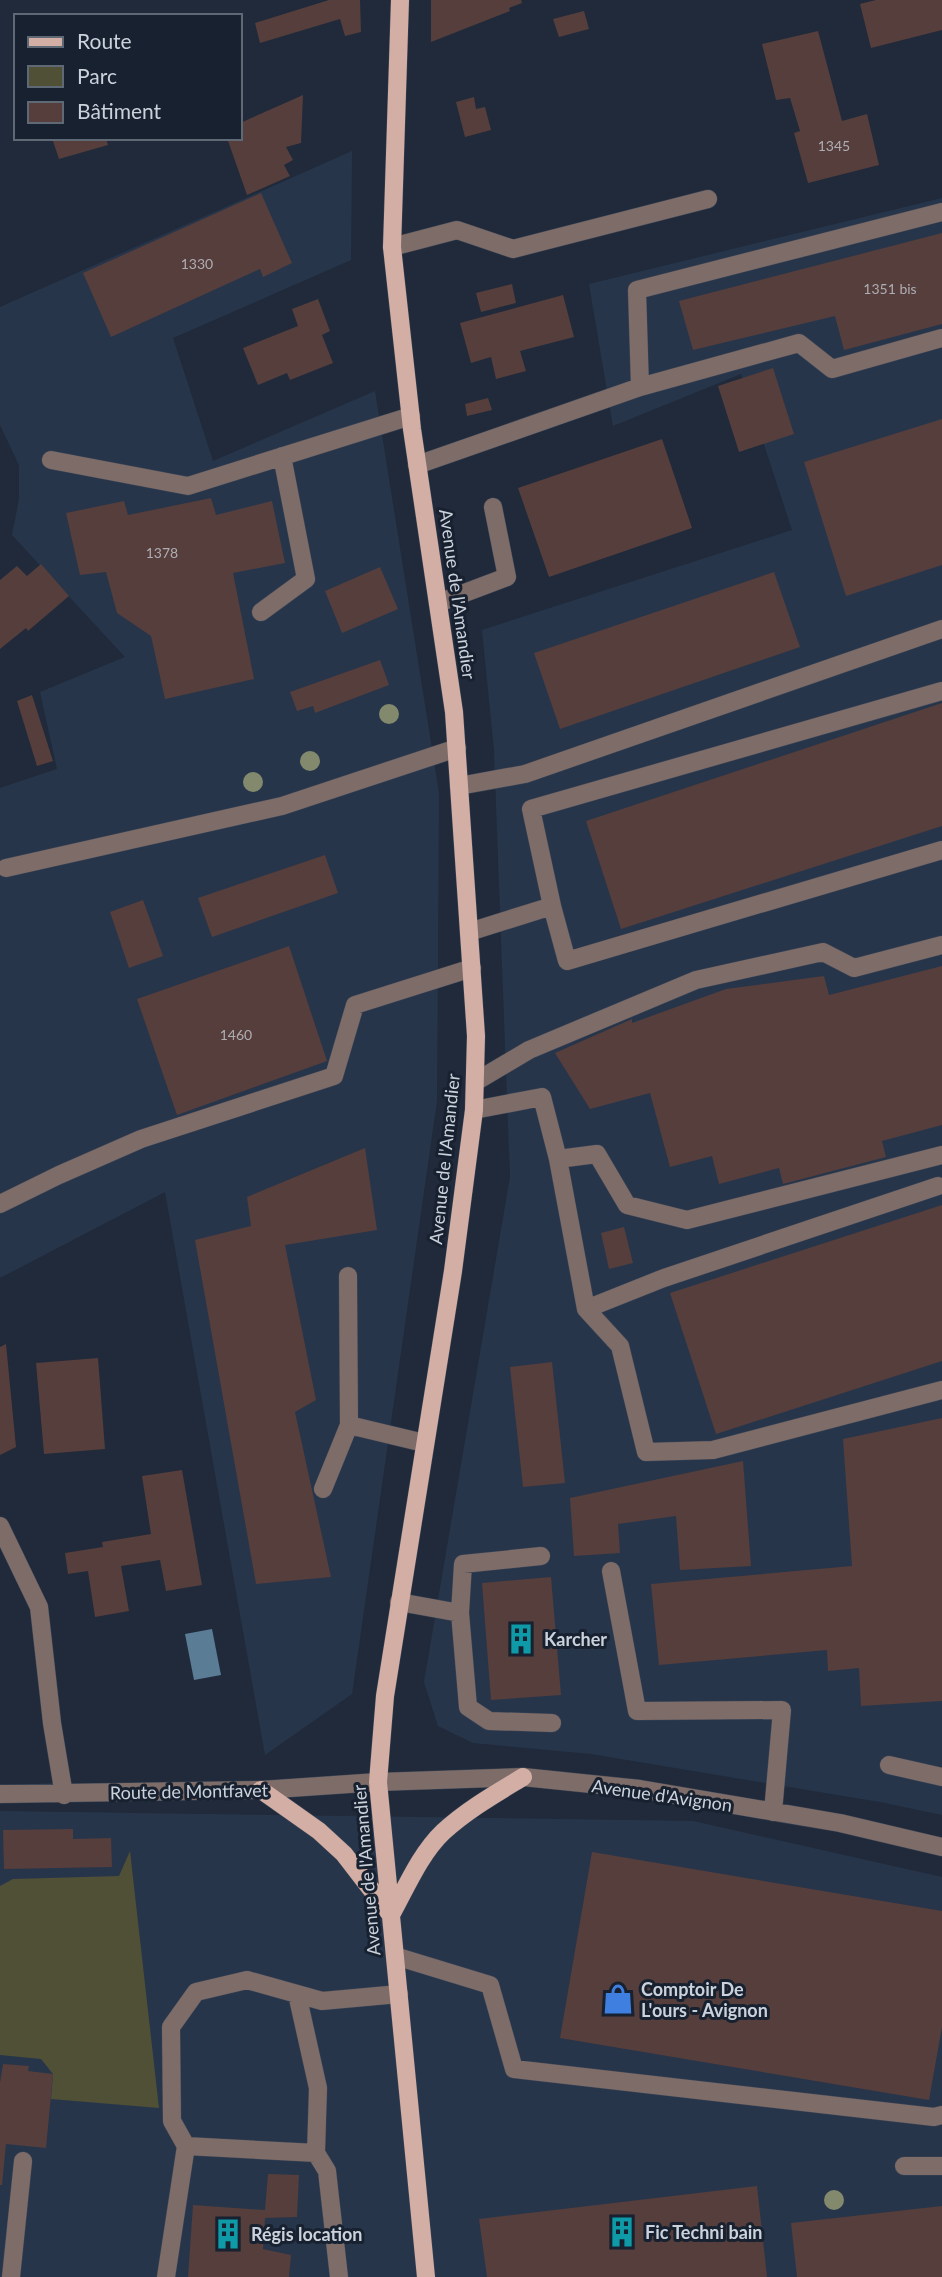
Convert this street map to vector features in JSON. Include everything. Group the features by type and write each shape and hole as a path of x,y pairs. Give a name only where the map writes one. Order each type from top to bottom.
{"main road":[{"name":"Avenue de l'Amandier","path":"400,0 392,247 417,465 454,712 476,1035 474,1110 453,1271 385,1696 378,1782 426,2277"},
{"path":"261,1790 320,1831 344,1854 391,1915 415,1871 441,1834 479,1804 523,1777"}],"street":[{"path":"392,247 457,230 513,249 708,199"},
{"path":"640,387 637,290 942,212"},
{"path":"417,465 640,387 799,343 832,369 942,338"},
{"path":"51,460 188,486 411,416"},
{"path":"261,612 306,579 282,456"},
{"path":"438,603 507,577 493,508"},
{"path":"459,786 525,774 942,629"},
{"path":"942,691 531,809 567,961 942,850"},
{"path":"6,868 282,806 457,748"},
{"path":"469,932 552,906"},
{"path":"475,1082 529,1050 696,980 824,952 854,968 942,945"},
{"path":"0,1205 59,1175 141,1139 334,1076 355,1004 472,968"},
{"path":"474,1110 542,1097 558,1158 586,1309 620,1346 646,1452 713,1450 942,1390"},
{"path":"558,1158 597,1154 627,1205 687,1220 942,1154"},
{"path":"586,1309 664,1278 938,1186"},
{"path":"323,1489 349,1425 348,1276"},
{"path":"349,1425 425,1443"},
{"path":"0,1526 39,1606 52,1723 64,1795"},
{"path":"541,1556 463,1564 460,1613 468,1707 489,1721 552,1723"},
{"path":"611,1571 638,1711 782,1710 773,1812"},
{"path":"399,1602 460,1613"},
{"path":"889,1765 942,1777"},
{"name":"Avenue d'Avignon","path":"378,1782 523,1777 640,1789 840,1823 942,1847"},
{"name":"Route de Montfavet","path":"0,1794 261,1790 378,1782"},
{"path":"395,1956 490,1985 514,2069 920,2115 942,2115"},
{"path":"166,2277 186,2146 172,2121 171,2027 196,1992 247,1980 322,2001 399,1994"},
{"path":"297,1994 318,2088 316,2153 327,2171 339,2277"},
{"path":"186,2146 316,2153"},
{"path":"11,2277 23,2161"},
{"path":"904,2166 942,2166"}],"shaded area":[{"path":"352,151 351,260 173,338 213,461 375,391 439,793 437,1101 352,1694 265,1755 165,1192 0,1278 0,788 57,769 40,692 125,657 12,535 19,499 19,465 0,425 0,307"},
{"path":"942,198 942,1815 880,1802 591,1754 473,1743 438,1726 424,1682 510,1177 494,750 482,630 792,530 741,374 613,426 589,284"},
{"path":"212,1629 221,1675 194,1680 185,1634"},
{"path":"0,1811 693,1821 942,1877 942,2277 0,2277"}],"green space":[{"path":"130,1851 159,2108 51,2099 53,2074 41,2059 0,2055 0,1886 13,1879 119,1876"}],"building":[{"path":"329,0 360,0 361,32 345,36 340,19 260,43 255,23"},
{"path":"431,0 521,0 522,3 509,8 510,11 431,42"},
{"path":"876,0 942,0 942,30 871,48 860,4"},
{"path":"584,11 589,29 559,37 553,19"},
{"path":"818,31 842,121 867,114 879,165 808,183 794,133 800,131 790,98 776,100 762,44"},
{"path":"303,95 301,143 286,147 293,160 284,165 290,176 247,195 228,140 242,140 242,122"},
{"path":"474,97 476,109 485,107 491,130 465,137 456,102"},
{"path":"53,140 107,140 108,145 59,159"},
{"path":"261,193 292,263 263,277 260,269 111,337 83,273"},
{"path":"942,233 942,324 844,350 835,316 693,350 679,301"},
{"path":"512,284 516,303 481,312 476,293"},
{"path":"563,295 574,337 520,351 526,371 496,379 491,357 471,363 460,323"},
{"path":"318,299 330,331 322,335 333,363 290,380 287,373 258,385 243,348 298,326 292,309"},
{"path":"773,368 794,434 739,452 718,386"},
{"path":"488,398 492,410 467,416 465,404"},
{"path":"942,419 942,565 846,596 804,462"},
{"path":"662,439 692,528 549,577 518,488"},
{"path":"211,498 216,515 272,501 285,563 233,573 254,679 165,699 151,636 117,613 106,572 80,575 66,513 124,501 128,515"},
{"path":"41,564 69,596 28,631 26,628 0,649 0,580 17,566 27,576"},
{"path":"380,567 398,609 342,633 325,591"},
{"path":"774,572 800,647 560,729 534,653"},
{"path":"380,660 389,685 315,713 313,706 297,711 290,692"},
{"path":"32,695 53,761 37,766 17,701"},
{"path":"942,703 942,826 621,929 586,821"},
{"path":"325,855 338,893 212,937 198,898"},
{"path":"143,900 163,956 129,968 110,912"},
{"path":"289,946 327,1061 177,1115 137,999"},
{"path":"942,966 942,1125 882,1141 886,1157 783,1184 779,1168 719,1184 712,1156 670,1167 650,1093 590,1109 555,1053 632,1019 632,1023 726,989 824,976 829,995"},
{"path":"365,1148 377,1230 285,1245 316,1400 295,1412 331,1577 256,1584 195,1240 251,1226 247,1197"},
{"path":"942,1205 942,1361 716,1434 670,1293"},
{"path":"624,1227 633,1263 609,1269 601,1233"},
{"path":"6,1344 16,1447 0,1455 0,1347"},
{"path":"98,1358 105,1449 44,1454 36,1363"},
{"path":"552,1362 565,1483 523,1487 510,1367"},
{"path":"942,1418 942,1701 861,1706 859,1668 828,1671 827,1650 659,1665 651,1584 852,1566 843,1439"},
{"path":"743,1461 751,1566 680,1570 676,1516 618,1524 620,1553 574,1556 570,1498"},
{"path":"182,1470 202,1585 166,1591 160,1560 121,1566 129,1611 95,1617 88,1571 68,1574 65,1553 103,1547 102,1542 151,1534 142,1476"},
{"name":"Karcher","path":"551,1577 561,1695 491,1700 482,1583"},
{"path":"73,1829 73,1839 111,1838 112,1867 4,1869 3,1830"},
{"path":"592,1852 942,1911 942,2027 929,2100 560,2038"},
{"path":"3,2064 29,2066 28,2071 53,2074 46,2148 6,2144 0,2185 0,2083"},
{"name":"Régis location","path":"268,2174 299,2175 297,2217 265,2218 263,2249 291,2255 289,2277 188,2277 193,2205 265,2210"},
{"name":"Fic Techni bain","path":"757,2186 767,2277 487,2277 479,2219"},
{"path":"942,2206 942,2277 797,2277 791,2223"}],"place":[{"name":"Karcher","path":"521,1639"},
{"name":"Comptoir De L'ours - Avignon","path":"618,1999"},
{"name":"Fic Techni bain","path":"622,2232"},
{"name":"Régis location","path":"228,2234"}]}
